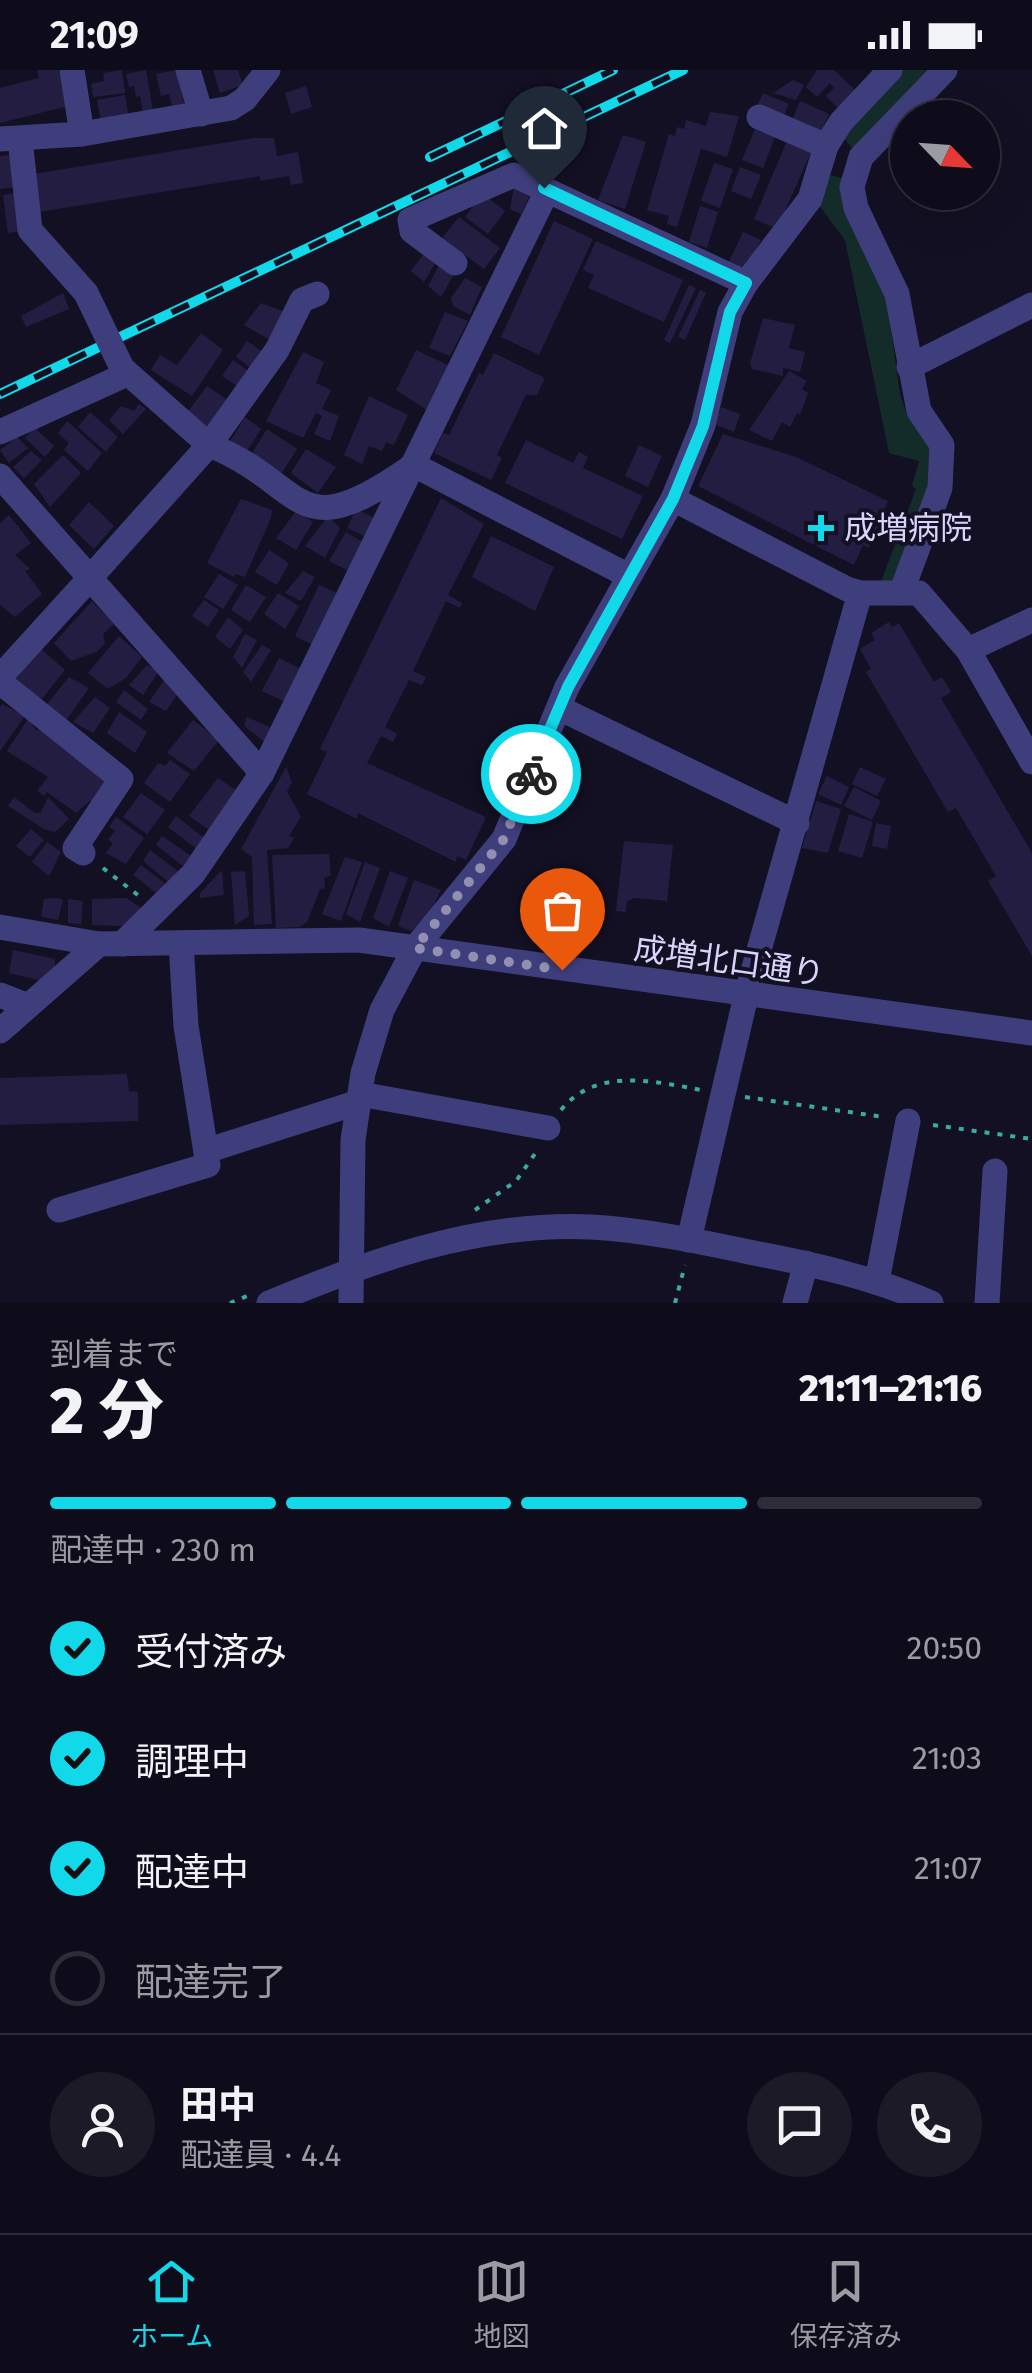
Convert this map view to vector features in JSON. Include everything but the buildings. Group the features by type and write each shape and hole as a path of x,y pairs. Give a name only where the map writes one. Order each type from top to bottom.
{"street":[{"path":"72,70 82,134"},
{"path":"188,70 201,114"},
{"path":"268,70 238,105 82,134 10,139 30,230 86,294 124,371 210,445 312,509 332,508 362,496 414,465"},
{"path":"351,1303 353,1140 359,1098 382,1010 415,948 504,839 559,708 626,575 673,499 703,426 730,312 746,283 810,200 826,146 840,122 890,70"},
{"path":"901,593 940,488 942,444 919,411 897,294 856,208 852,186 861,157 945,70"},
{"path":"759,117 826,146"},
{"path":"455,264 412,231 407,226 410,220 514,175 746,283"},
{"path":"0,1032 193,874 262,772 547,191"},
{"path":"83,853 75,848 122,779 0,680 210,445 277,350 302,300 317,294"},
{"path":"909,367 1032,305"},
{"path":"0,432 124,371"},
{"path":"414,465 626,575"},
{"path":"0,476 262,772"},
{"path":"673,499 860,593 919,593 968,650 1032,762"},
{"path":"689,1245 746,996 860,593"},
{"path":"968,650 1032,620"},
{"path":"559,708 797,823"},
{"name":"成増北口通り","path":"0,927 111,944 340,938 1032,1033"},
{"path":"59,1210 208,1165 186,1026 181,943"},
{"path":"0,995 28,1006"},
{"path":"206,1151 359,1098 548,1128"},
{"path":"877,1282 908,1121"},
{"path":"987,1303 996,1171"},
{"path":"258,1300 425,1246 535,1228 590,1227 806,1263 877,1282 916,1300"},
{"path":"795,1303 806,1263"}],"path":[{"path":"83,853 148,902"},
{"path":"462,1214 496,1199 516,1181 572,1097 596,1084 627,1080 1032,1139"},
{"path":"676,1303 689,1245"},
{"path":"230,1303 258,1300"}],"green space":[{"path":"899,70 935,70 906,100 890,100 890,116 855,152 841,134"},
{"path":"827,174 848,180 884,281 900,394 907,415 929,444 937,469 898,582 880,584 916,489 912,486 919,461 889,453 845,240 818,204"}],"railway":[{"path":"430,157 613,70"},
{"path":"0,394 683,70"}],"way so far":[{"path":"531,774 504,839 415,948 562,970"}],"place":[{"name":"成増病院","path":"821,528"}],"route":[{"path":"531,774 568,687 626,575 673,499 703,426 730,312 746,283 544,188"}]}
